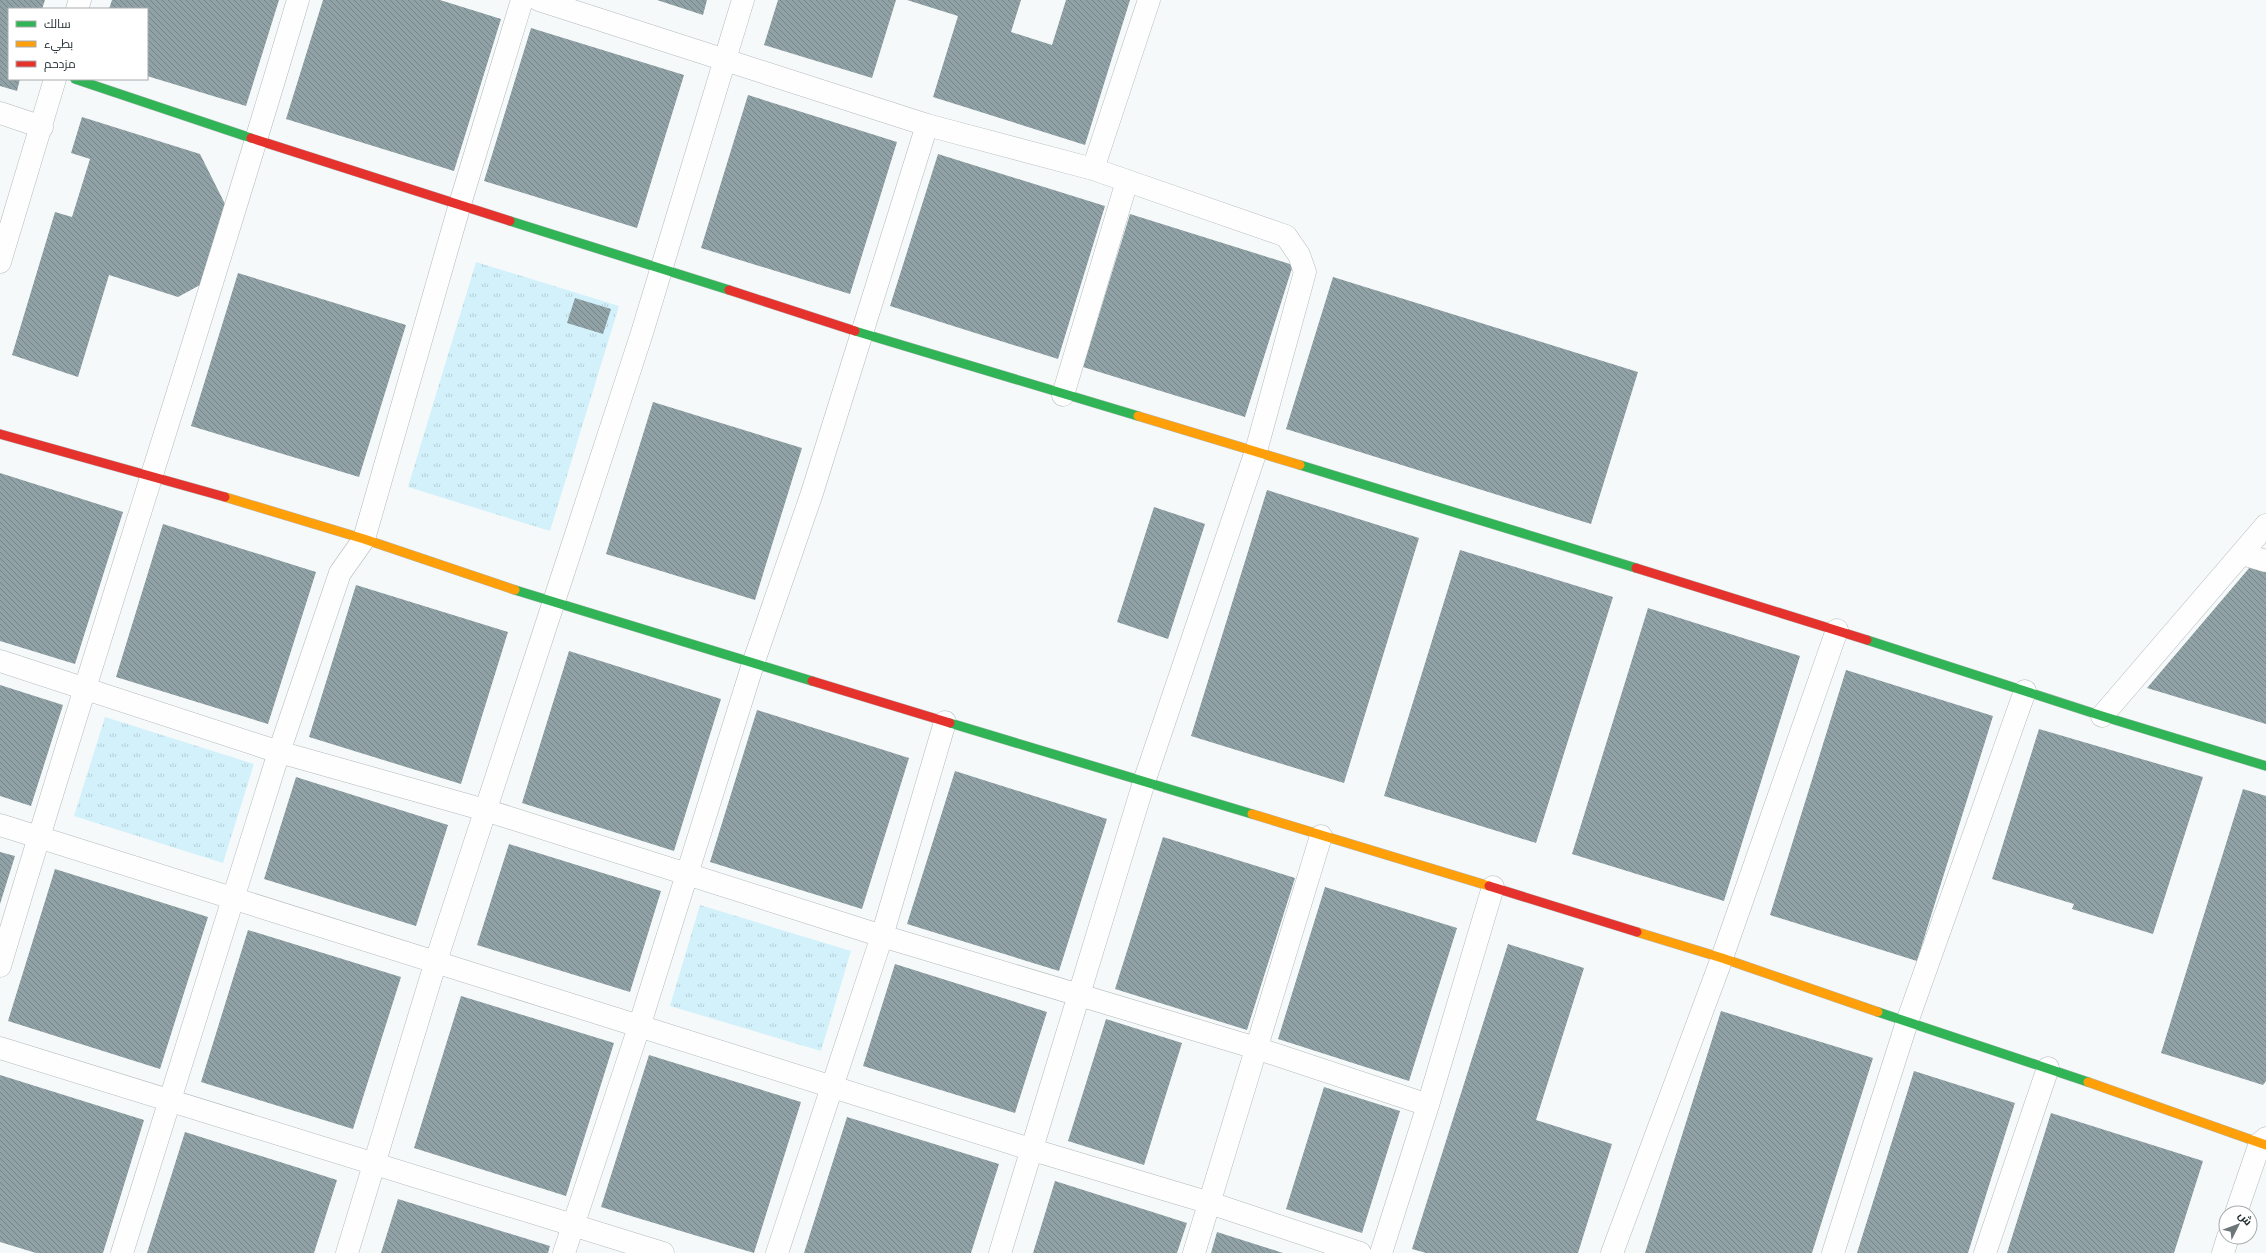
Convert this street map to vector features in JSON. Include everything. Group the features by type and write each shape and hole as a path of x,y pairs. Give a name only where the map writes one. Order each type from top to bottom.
{"street":[{"path":"0,966 38,838 257,140 298,0"},
{"path":"122,1253 279,752 340,573 364,539 460,204 522,0"},
{"path":"539,0 566,4 725,59 927,125 1093,169 1286,236 1299,256 1305,272 1256,451 1144,782 1033,1150 1000,1253"},
{"path":"347,1253 376,1163 436,961 662,270 743,0"},
{"path":"1093,169 1149,0"},
{"path":"0,262 42,127 55,80"},
{"path":"78,80 257,140 862,333 1256,451 1837,630 2102,716 2266,766"},
{"path":"0,114 42,127"},
{"path":"564,1253 572,1224 639,1027 753,664 812,493 927,125"},
{"path":"1063,394 1127,181"},
{"path":"0,434 151,475 364,539 554,603 1722,958 2264,1142 2239,1205"},
{"path":"2102,716 2266,525"},
{"path":"2242,554 2266,561"},
{"path":"1612,1253 1722,958 1837,630"},
{"path":"0,661 279,752 485,810 882,936 1256,1048 1428,1105"},
{"path":"1834,1253 1907,1022 2025,691"},
{"path":"777,1253 882,936 945,722"},
{"path":"0,825 38,838 233,897 639,1027 1033,1150 1210,1202 1360,1253"},
{"path":"1194,1253 1321,836"},
{"path":"1381,1253 1428,1105 1492,887"},
{"path":"0,1048 376,1163 663,1253"},
{"path":"1985,1253 2048,1068"}],"green space":[{"path":"476,262 619,306 550,531 408,487"},
{"path":"105,717 254,764 223,863 74,816"},
{"path":"700,905 851,951 821,1051 670,1006"}],"building":[{"path":"0,0 45,0 42,8 8,8 8,80 20,80 17,91 0,86"},
{"path":"112,0 279,0 246,106 148,76 148,8 109,8"},
{"path":"323,0 440,0 501,19 454,171 286,119"},
{"path":"657,0 707,0 703,15"},
{"path":"778,0 896,0 872,78 764,45"},
{"path":"907,0 1021,0 1011,32 1052,45 1066,0 1130,0 1085,145 933,97 958,16"},
{"path":"531,28 684,75 637,228 484,181"},
{"path":"748,95 897,142 850,294 701,248"},
{"path":"82,117 200,154 226,206 200,285 178,297 109,275 78,377 12,355 55,212 72,217 90,159 71,153"},
{"path":"938,154 1105,206 1058,359 890,306"},
{"path":"1130,214 1293,265 1245,417 1083,367"},
{"path":"238,273 406,325 359,477 191,426"},
{"path":"1333,277 1638,372 1591,524 1286,429"},
{"path":"575,298 611,309 603,334 567,323"},
{"path":"653,402 802,448 755,600 606,554"},
{"path":"0,473 123,512 75,664 0,641"},
{"path":"1267,490 1419,538 1344,783 1191,736"},
{"path":"1154,507 1205,524 1168,639 1117,622"},
{"path":"163,524 316,572 268,724 116,677"},
{"path":"1460,550 1613,597 1536,843 1384,796"},
{"path":"2256,560 2266,563 2266,724 2147,688"},
{"path":"356,585 508,632 461,784 309,737"},
{"path":"1648,608 1800,656 1724,901 1572,854"},
{"path":"569,651 721,699 674,851 522,803"},
{"path":"1846,670 1993,716 1917,961 1770,915"},
{"path":"0,685 63,705 31,806 0,796"},
{"path":"757,710 909,758 862,909 710,862"},
{"path":"2039,729 2203,777 2153,934 2072,909 2074,904 1992,879"},
{"path":"955,771 1107,819 1059,971 907,924"},
{"path":"296,777 448,825 416,926 264,879"},
{"path":"2243,789 2266,796 2266,1081 2263,1085 2161,1053"},
{"path":"1163,837 1295,878 1247,1030 1115,989"},
{"path":"509,844 661,891 630,992 477,945"},
{"path":"0,852 15,856 0,904"},
{"path":"55,869 208,917 160,1069 8,1021"},
{"path":"1325,887 1457,928 1409,1081 1278,1039"},
{"path":"248,930 401,977 353,1129 201,1082"},
{"path":"1508,944 1584,968 1536,1120 1612,1144 1578,1253 1426,1253 1412,1249"},
{"path":"895,964 1047,1012 1015,1113 863,1066"},
{"path":"461,996 614,1043 566,1196 414,1148"},
{"path":"1721,1011 1873,1058 1812,1253 1645,1253"},
{"path":"1106,1019 1182,1043 1144,1165 1068,1141"},
{"path":"649,1055 801,1102 754,1253 601,1207"},
{"path":"1914,1071 2015,1103 1968,1253 1857,1253"},
{"path":"0,1075 144,1120 103,1253 36,1253 0,1242"},
{"path":"1324,1087 1400,1111 1362,1233 1286,1209"},
{"path":"2051,1113 2203,1161 2174,1253 2007,1253"},
{"path":"847,1117 999,1164 971,1253 804,1253"},
{"path":"185,1132 337,1180 314,1253 147,1253"},
{"path":"1055,1181 1187,1223 1177,1253 1033,1253"},
{"path":"398,1199 550,1246 548,1253 381,1253"},
{"path":"1217,1232 1283,1253 1211,1253"}],"traffic: fast":[{"path":"78,80 251,138"},
{"path":"510,221 729,290"},
{"path":"855,331 1138,416"},
{"path":"1300,465 1636,568"},
{"path":"515,590 812,681"},
{"path":"1867,640 2102,716 2266,766"},
{"path":"950,723 1252,814"},
{"path":"1878,1012 2088,1082"}],"traffic: slow":[{"path":"1138,416 1300,465"},
{"path":"225,497 364,539 515,590"},
{"path":"1252,814 1489,886"},
{"path":"1637,932 1722,958 1878,1012"},
{"path":"2088,1082 2266,1145"}],"traffic: jam":[{"path":"251,138 510,221"},
{"path":"729,290 855,331"},
{"path":"0,434 225,497"},
{"path":"1636,568 1867,640"},
{"path":"812,681 950,723"},
{"path":"1489,886 1637,932"}]}
